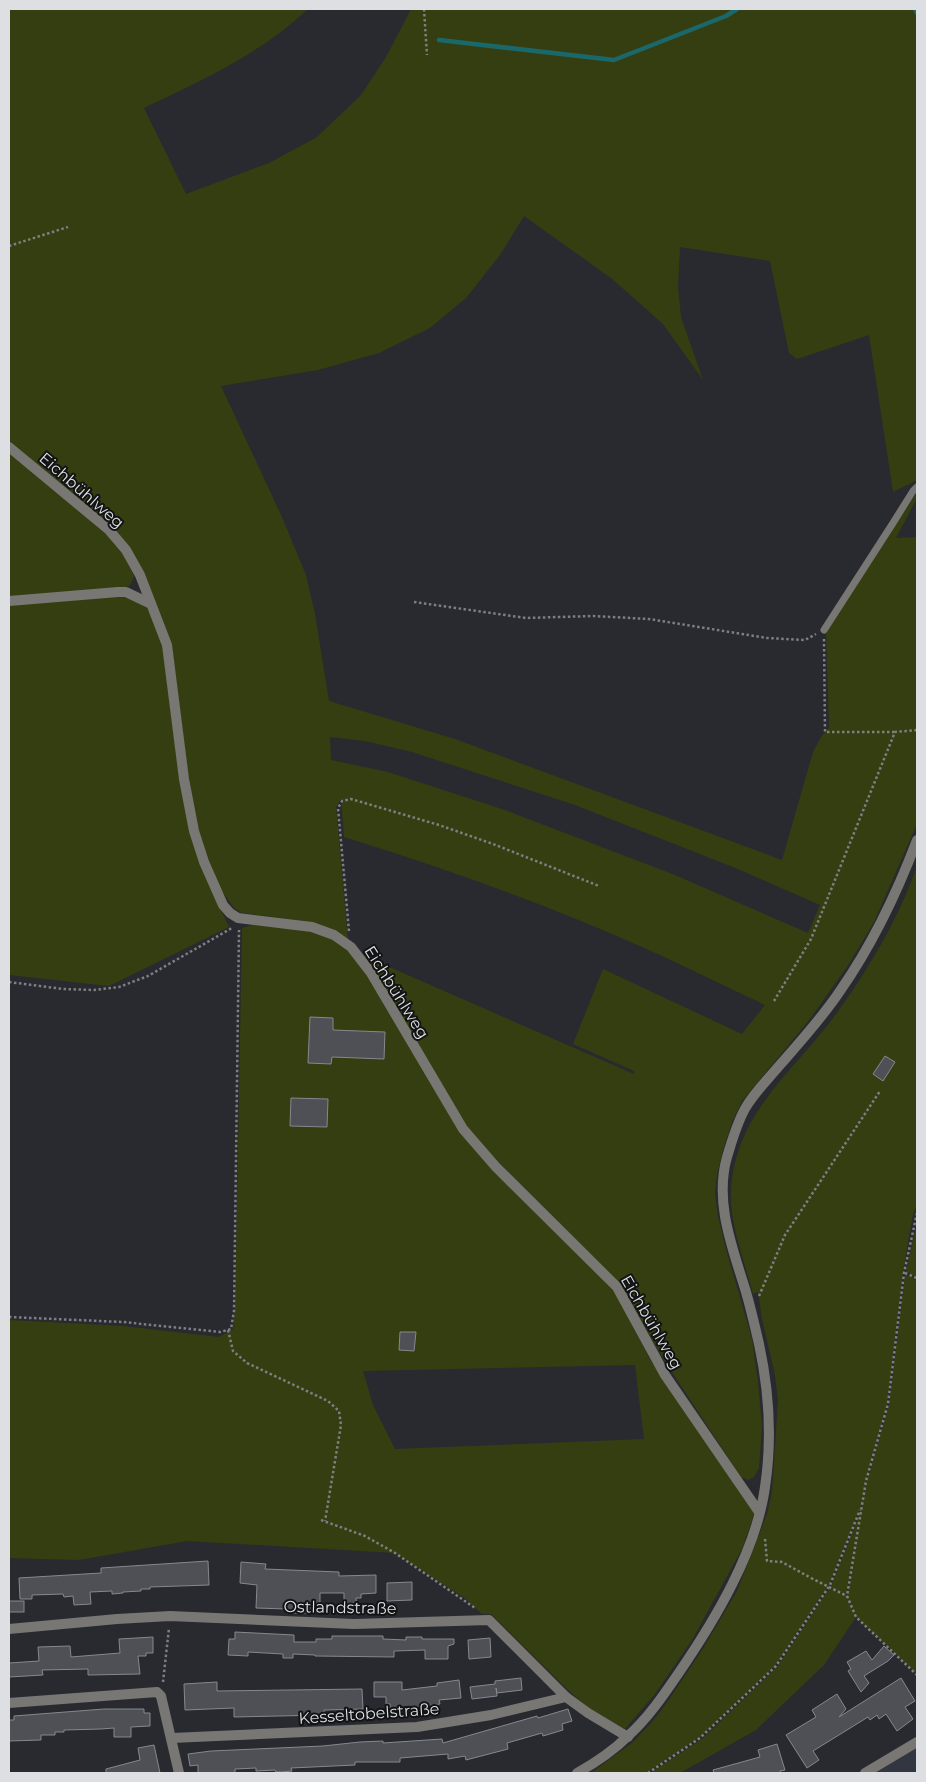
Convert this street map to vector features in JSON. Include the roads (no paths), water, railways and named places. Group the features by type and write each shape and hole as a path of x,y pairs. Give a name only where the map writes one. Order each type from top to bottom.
{"street":[{"name":"Eichbühlweg","path":"9,447 108,530 126,550 140,575 167,645 184,779 194,831 204,862 223,905 238,918 312,927 334,935 351,947 371,973 464,1129 496,1167 617,1287 665,1375 759,1512"},
{"path":"9,601 126,592 151,604"},
{"path":"577,1773 597,1762 628,1737 661,1698 698,1645 742,1562 765,1488 769,1424 759,1345 724,1214 723,1175 726,1159 745,1109 844,985 875,933 917,840"},
{"name":"Ostlandstraße","path":"9,1629 170,1616 354,1624 489,1620 566,1696"},
{"path":"9,1703 156,1692 161,1696 179,1773"},
{"path":"566,1696 588,1713 628,1737"},
{"name":"Kesseltobelstraße","path":"172,1738 418,1727 491,1715 566,1696"},
{"path":"865,1773 917,1742"}],"lane":[{"path":"824,630 913,490 917,487"}],"waterway":[{"path":"439,40 614,60 726,16 737,9"},
{"path":"915,9 917,13"}]}
